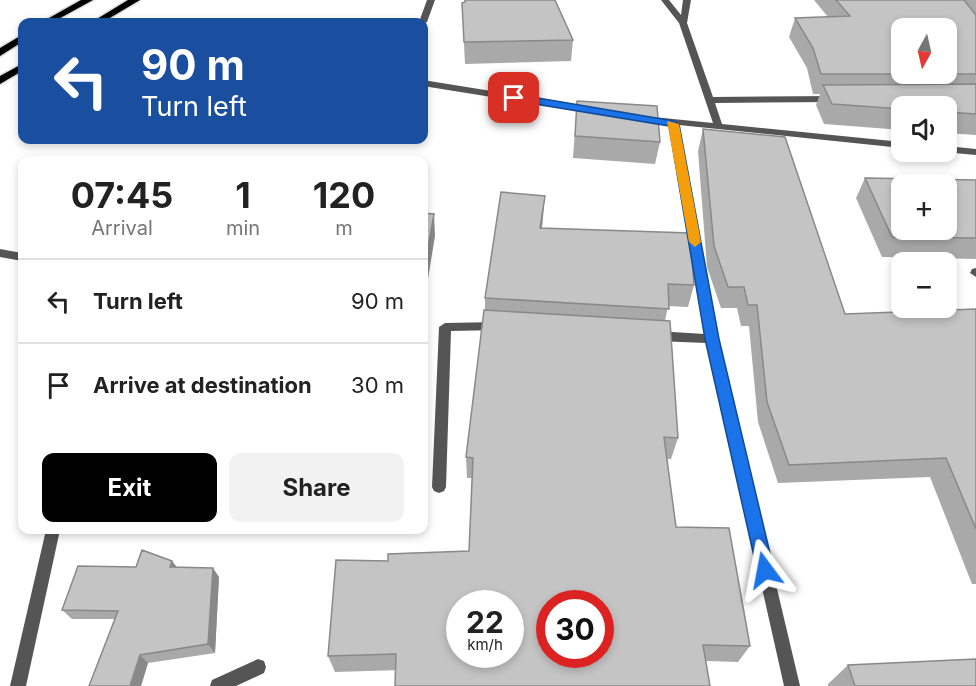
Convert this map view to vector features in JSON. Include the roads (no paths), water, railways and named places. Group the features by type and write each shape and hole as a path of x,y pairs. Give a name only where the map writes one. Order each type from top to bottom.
{"main road":[{"path":"54,18 88,0"},
{"path":"104,18 135,0"},
{"path":"0,53 18,41"},
{"path":"0,81 18,70"}],"street":[{"path":"424,18 431,0"},
{"path":"665,0 683,23 718,126"},
{"path":"683,23 687,0"},
{"path":"428,84 606,112"},
{"path":"711,100 849,99"},
{"path":"628,116 674,124 718,126 891,144"},
{"path":"674,124 712,339 792,686"},
{"path":"957,150 976,152"},
{"path":"0,253 18,256"},
{"path":"439,487 445,327 509,326"},
{"path":"648,336 712,339"},
{"path":"18,686 52,534"},
{"path":"218,686 258,667"}]}
